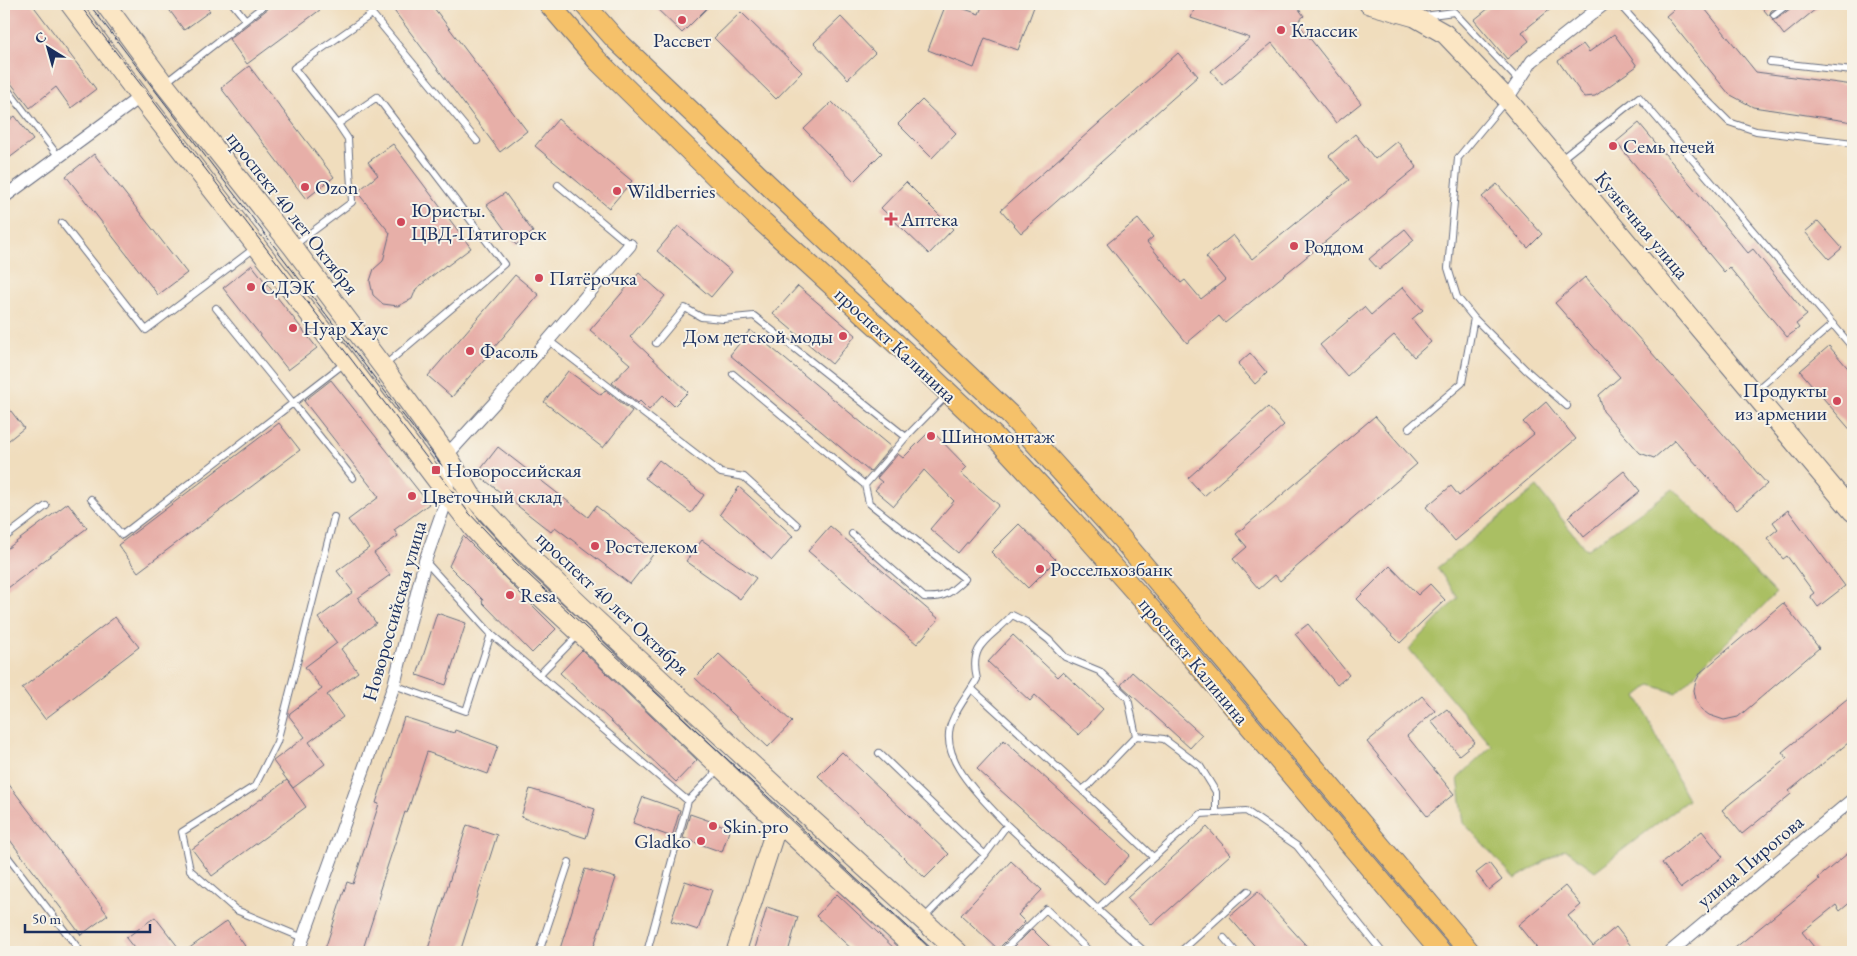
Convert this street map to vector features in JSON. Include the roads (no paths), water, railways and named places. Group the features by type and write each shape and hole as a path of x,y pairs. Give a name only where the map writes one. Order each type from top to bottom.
{"main road":[{"name":"проспект Калинина","path":"549,4 598,60 754,214 995,437 1156,615 1441,952"},
{"name":"проспект Калинина","path":"584,4 615,39 1010,415 1120,537 1470,952"}],"street":[{"path":"70,4 140,97 347,362 472,528 512,571 919,952"},
{"name":"проспект 40 лет Октября","path":"105,4 164,84 292,246 383,368 447,455 471,495 521,549 794,803 958,952"},
{"name":"Кузнечная улица","path":"1369,4 1415,17 1445,34 1507,99 1853,512"},
{"path":"1507,99 1518,80 1532,62 1604,4"},
{"path":"4,197 140,97"},
{"path":"447,455 498,399 630,245"},
{"name":"Новороссийская улица","path":"298,952 394,685 425,561 448,496 447,455"},
{"name":"улица Пирогова","path":"1670,952 1853,799"},
{"path":"736,952 778,822"}],"lane":[{"path":"233,4 245,19"},
{"path":"164,84 266,4"},
{"path":"364,4 476,141"},
{"path":"1619,4 1692,86 1729,122 1756,130 1853,142"},
{"path":"1774,14 1788,4"},
{"path":"1415,17 1454,12 1518,80"},
{"path":"292,246 352,202 348,139 294,68 372,14"},
{"path":"1770,62 1853,70"},
{"path":"4,85 59,157"},
{"path":"338,124 377,97 504,264 383,368"},
{"path":"1559,161 1639,97 1853,348"},
{"path":"1507,99 1458,158 1448,268 1457,297 1474,318 1525,369 1567,406"},
{"path":"558,185 630,245"},
{"path":"62,223 146,330 257,246"},
{"path":"216,308 353,478"},
{"path":"656,343 686,308 701,317 723,319 754,316 906,436"},
{"path":"1409,428 1462,382 1474,318"},
{"path":"1753,393 1833,324"},
{"path":"548,340 721,473 744,477 797,525"},
{"path":"91,499 122,536 347,362"},
{"path":"733,374 865,485 869,503 965,579 952,592 939,598 924,597 852,534"},
{"path":"865,485 906,436 949,394"},
{"path":"4,538 46,506"},
{"path":"303,938 236,910 190,870 182,832 255,786 277,742 334,517"},
{"path":"425,561 491,634 688,801"},
{"path":"1136,736 1128,698 1099,671 1066,657 1026,622 1012,614 1001,628 988,636 976,652 974,666 978,679 952,720 948,742 956,765 972,788 1007,825 1145,952"},
{"path":"539,675 580,633"},
{"path":"394,685 466,711 491,634"},
{"path":"972,689 1154,857"},
{"path":"1082,790 1136,736"},
{"path":"1136,736 1164,739 1200,766 1216,792 1216,813"},
{"path":"879,753 985,855"},
{"path":"647,952 688,801 721,767"},
{"path":"1097,909 1201,814 1246,811 1297,846 1382,952"},
{"path":"922,920 985,855 1007,825"},
{"path":"4,852 81,952"},
{"path":"539,952 569,862"},
{"path":"1180,952 1248,891"},
{"path":"1002,952 1046,909 1090,952"},
{"path":"1224,938 1236,952"}],"tram line":[{"path":"79,4 469,513 515,562 935,952"},
{"path":"89,4 442,466"}],"place":[{"name":"Рассвет","path":"682,20"},
{"name":"Классик","path":"1281,30"},
{"name":"Семь печей","path":"1613,146"},
{"name":"Ozon","path":"305,187"},
{"name":"Wildberries","path":"617,191"},
{"name":"Аптека","path":"891,219"},
{"name":"Юристы. ЦВД-Пятигорск","path":"401,222"},
{"name":"Роддом","path":"1294,246"},
{"name":"Пятёрочка","path":"539,278"},
{"name":"СДЭК","path":"251,287"},
{"name":"Нуар Хаус","path":"293,328"},
{"name":"Дом детской моды","path":"843,336"},
{"name":"Фасоль","path":"470,351"},
{"name":"Продукты из армении","path":"1837,401"},
{"name":"Шиномонтаж","path":"931,436"},
{"name":"Новороссийская","path":"436,470"},
{"name":"Цветочный склад","path":"412,496"},
{"name":"Ростелеком","path":"595,546"},
{"name":"Россельхозбанк","path":"1040,569"},
{"name":"Resa","path":"510,595"},
{"name":"Skin.pro","path":"713,826"},
{"name":"Gladko","path":"701,841"}]}
